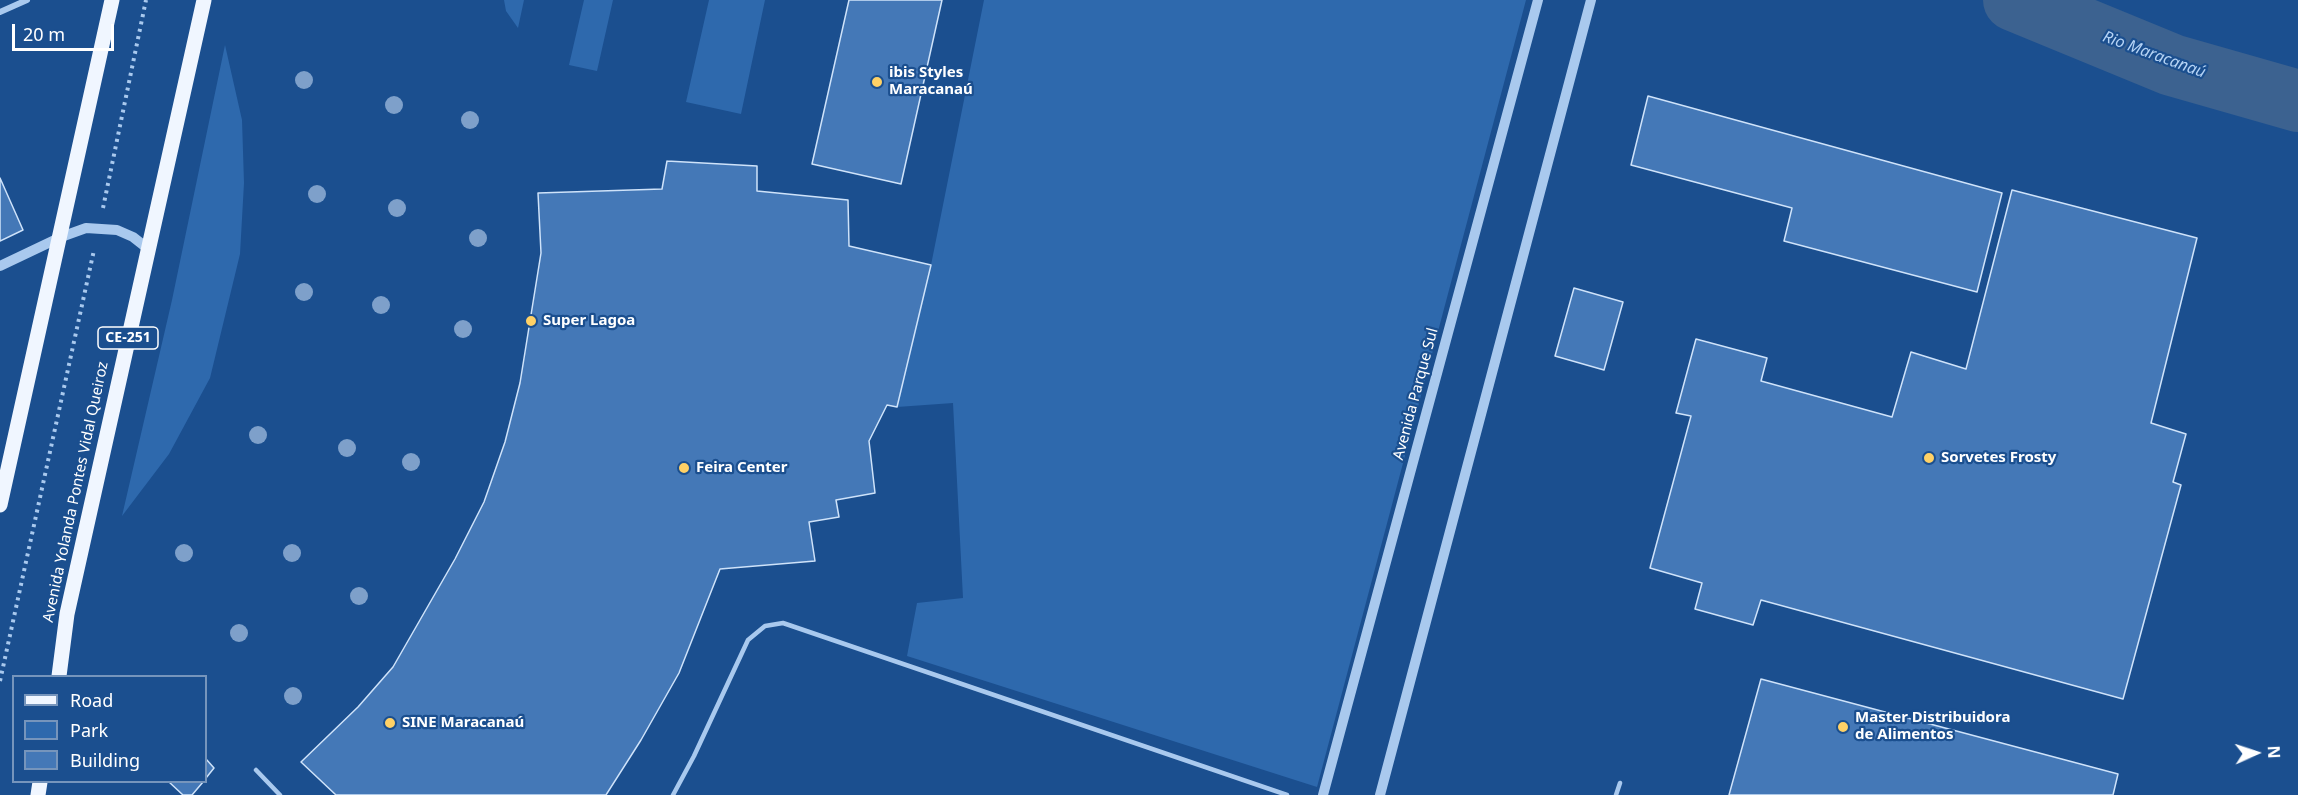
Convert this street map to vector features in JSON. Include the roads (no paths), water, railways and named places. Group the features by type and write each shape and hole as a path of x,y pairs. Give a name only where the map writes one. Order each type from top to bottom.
{"main road":[{"path":"0,505 112,0"},
{"name":"Avenida Yolanda Pontes Vidal Queiroz","path":"59,675 67,614 204,0"}],"street":[{"path":"0,12 27,0"},
{"name":"Avenida Parque Sul","path":"1323,795 1539,0"},
{"path":"1380,795 1591,0"},
{"path":"0,266 61,237 86,228 99,227 117,230 133,237 147,248"}],"lane":[{"path":"673,795 694,756 748,640 765,626 783,623 1287,795"},
{"path":"256,770 280,795"},
{"path":"1616,795 1620,783"}],"waterway":[{"name":"Rio Maracanaú","path":"2014,0 2172,65 2298,101"}],"place":[{"name":"ibis Styles Maracanaú","path":"877,82"},
{"name":"Super Lagoa","path":"531,321"},
{"name":"Sorvetes Frosty","path":"1929,458"},
{"name":"Feira Center","path":"684,468"},
{"name":"SINE Maracanaú","path":"390,723"},
{"name":"Master Distribuidora de Alimentos","path":"1843,727"}]}
